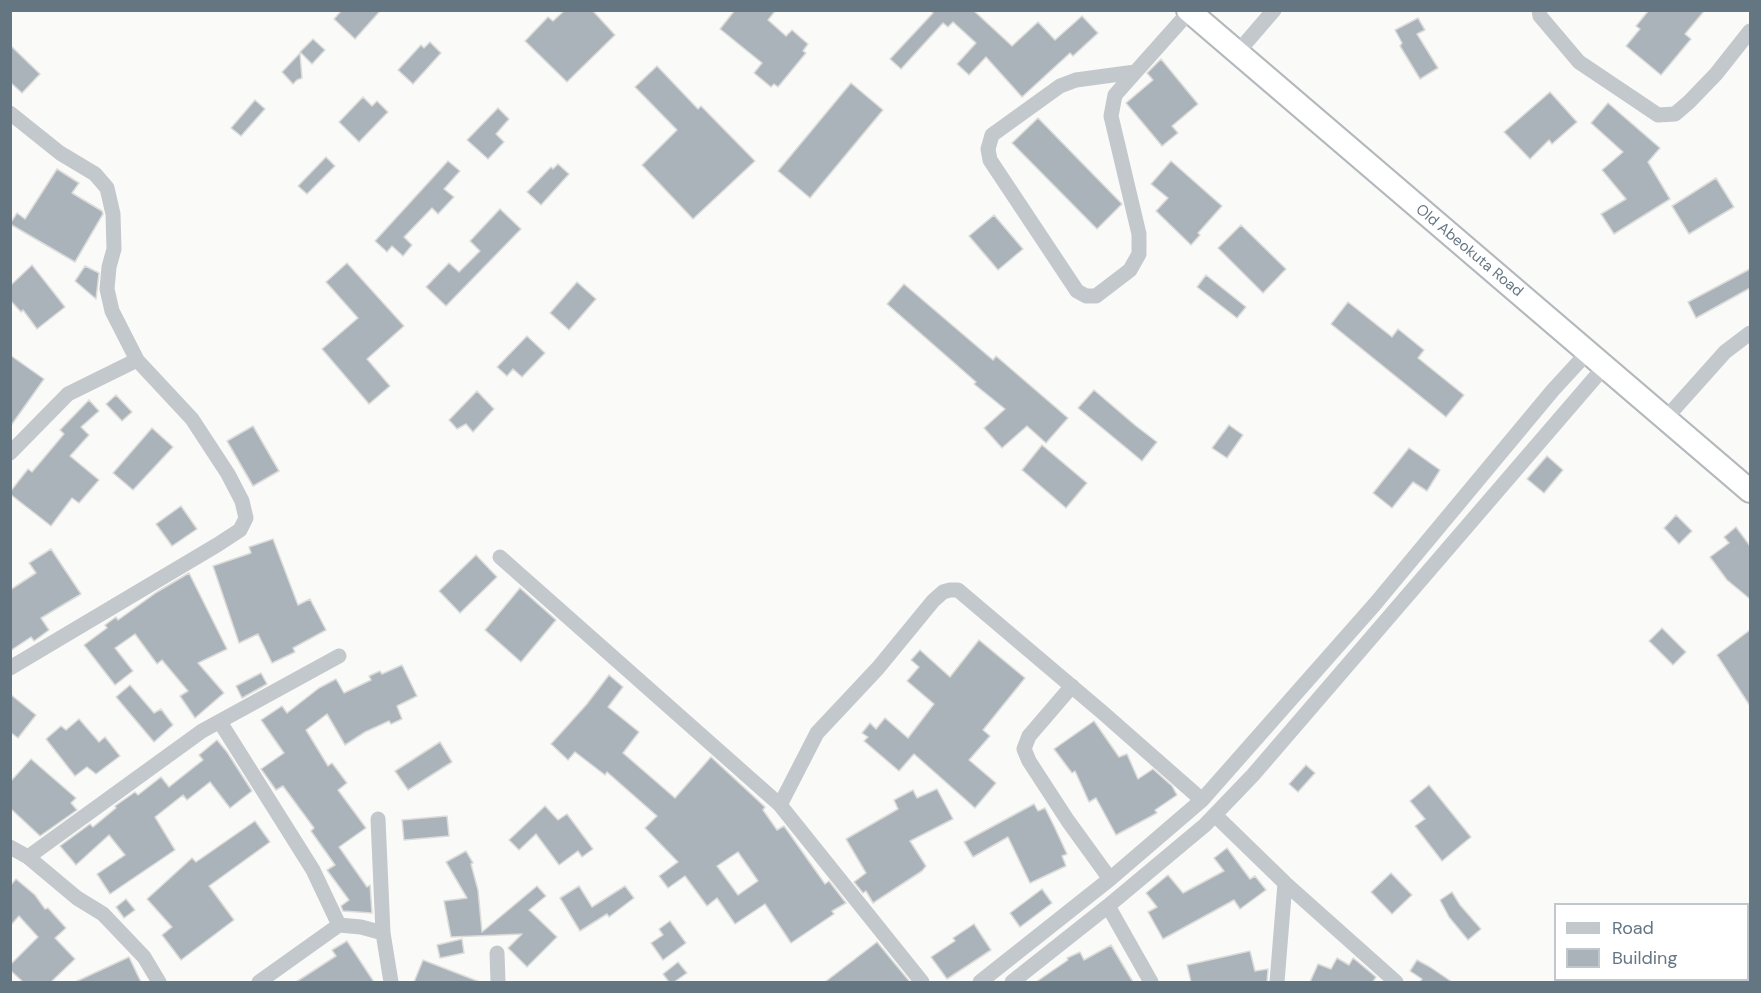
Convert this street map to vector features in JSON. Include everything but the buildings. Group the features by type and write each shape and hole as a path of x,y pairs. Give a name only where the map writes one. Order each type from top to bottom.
{"highway":[{"name":"Old Abeokuta Road","path":"1189,11 1750,491"}],"street":[{"path":"1237,53 1274,10"},
{"path":"1539,10 1540,16 1579,62 1658,115 1675,114 1689,102 1716,74 1750,31"},
{"path":"1135,72 1076,80 1060,86 992,135 988,149 990,160 1077,291 1086,296 1096,296 1130,270 1139,254 1139,234 1111,116 1114,95 1135,72 1189,11"},
{"path":"10,113 60,153 95,174 107,188 113,214 114,249 109,267 107,289 112,311 137,360 192,419 228,474 242,501 246,518 240,530 217,545 10,668"},
{"path":"1666,418 1725,352 1750,333"},
{"path":"980,982 1110,879 1202,800 1375,604 1553,390 1597,359"},
{"path":"1012,982 1108,906 1215,814 1253,775 1597,359"},
{"path":"10,453 68,394 137,360"},
{"path":"500,556 780,806 922,982"},
{"path":"780,806 817,733 878,668 933,601 943,592 958,590 1202,800"},
{"path":"28,857 202,731 339,656"},
{"path":"1072,686 1029,736 1024,749 1029,761 1068,821 1110,879"},
{"path":"220,722 313,870 339,925"},
{"path":"1215,814 1285,883 1396,982"},
{"path":"378,819 383,933 391,982"},
{"path":"10,847 28,857 77,898 103,914 144,957 159,982"},
{"path":"1278,982 1285,883"},
{"path":"1108,906 1150,982"},
{"path":"258,982 339,925 362,927 383,933"},
{"path":"497,953 498,982"}]}
